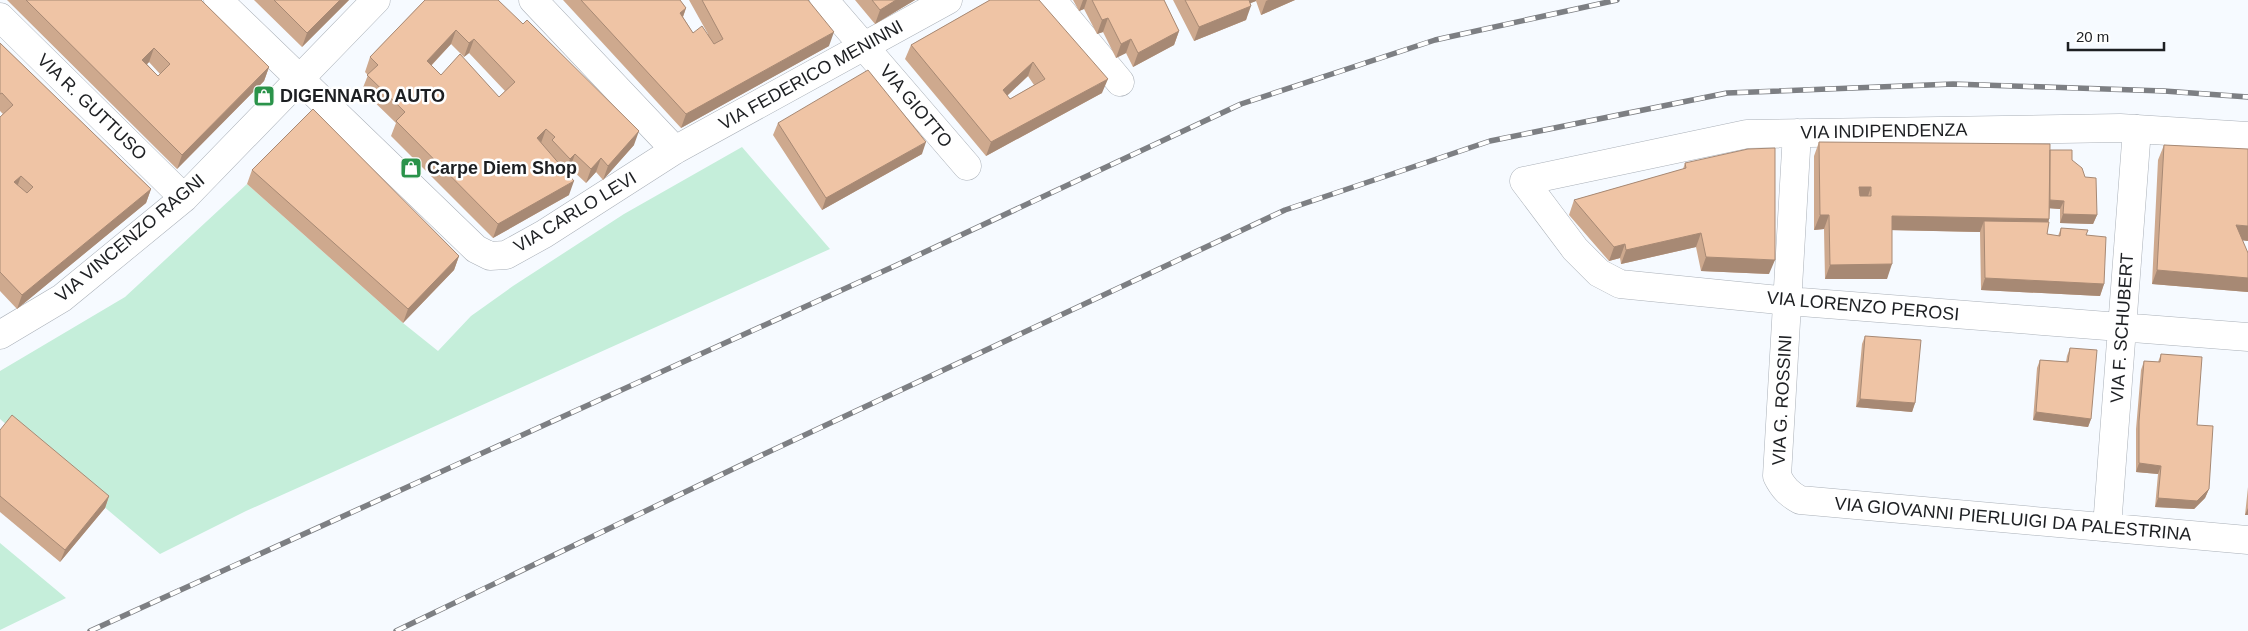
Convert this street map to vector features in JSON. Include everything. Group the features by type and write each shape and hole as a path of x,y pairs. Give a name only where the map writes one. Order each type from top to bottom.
{"street":[{"name":"VIA CARLO LEVI","path":"218,0 476,249 490,256 506,255 544,234 675,150"},
{"name":"VIA VINCENZO RAGNI","path":"3,329 62,298 184,198 376,0"},
{"path":"533,0 675,150"},
{"name":"VIA GIOTTO","path":"824,0 967,166"},
{"name":"VIA FEDERICO MENINNI","path":"675,150 948,0"},
{"path":"1052,0 1120,82"},
{"name":"VIA R. GUTTUSO","path":"0,17 184,198"},
{"name":"VIA INDIPENDENZA","path":"1524,181 1747,134 2137,129 2248,136"},
{"name":"VIA F. SCHUBERT","path":"2107,527 2137,129"},
{"name":"VIA G. ROSSINI","path":"1782,487 1777,476 1797,133"},
{"name":"VIA LORENZO PEROSI","path":"1524,181 1575,249 1599,273 1620,284 1788,301 2248,337"},
{"name":"VIA GIOVANNI PIERLUIGI DA PALESTRINA","path":"1782,487 1790,495 1800,500 2248,540"}],"green space":[{"path":"742,147 830,249 246,511 160,554 0,419 0,371 125,297 247,184 403,323 438,351 471,316 513,286 624,214"},
{"path":"0,543 66,598 0,630"}],"building":[{"path":"26,0 201,0 269,67 182,155","holes":["154,48 170,64 158,76 142,60"]},
{"path":"274,0 340,0 307,33"},
{"path":"425,0 498,0 523,24 527,20 639,131 608,166 601,158 591,169 575,154 570,159 552,140 555,137 546,129 537,138 574,181 498,224 396,121 405,112 367,75 378,65 370,57","holes":["456,30 469,43 474,39 515,82 499,97 460,54 441,75 427,61"]},
{"path":"581,0 680,0 686,8 680,13 693,33 702,26 714,44 723,39 702,0 808,0 834,32 686,114"},
{"path":"872,0 896,0 880,10"},
{"path":"990,0 1039,0 1108,79 991,142 911,45","holes":["1033,62 1045,79 1010,99 1003,90"]},
{"path":"1092,0 1164,0 1179,31 1138,53 1131,39 1121,44 1108,18 1102,20"},
{"path":"1185,0 1249,0 1251,6 1199,27"},
{"path":"0,43 151,189 22,295 0,272 0,117 13,105 2,93 0,94","holes":["21,176 33,187 27,193 14,182"]},
{"path":"868,70 926,142 826,198 778,123"},
{"path":"313,109 459,256 408,309 252,170"},
{"path":"1819,142 2050,144 2049,219 1892,216 1892,264 1830,265 1829,215 1820,215","holes":["1859,187 1871,187 1871,196 1860,196"]},
{"path":"2164,145 2248,149 2248,226 2236,225 2248,253 2248,278 2157,270"},
{"path":"1775,148 1775,260 1706,257 1701,233 1626,250 1625,244 1614,247 1574,200 1686,168 1685,163 1748,149"},
{"path":"2050,150 2072,150 2072,160 2082,168 2085,177 2096,178 2097,215 2063,214 2064,201 2050,200"},
{"path":"1984,221 2049,222 2047,234 2060,236 2061,228 2088,230 2086,235 2106,237 2104,284 1985,278"},
{"path":"1865,336 1921,340 1915,403 1860,399"},
{"path":"2070,348 2097,350 2091,419 2036,412 2040,360 2068,362"},
{"path":"2161,354 2202,357 2197,425 2213,426 2209,489 2197,501 2158,498 2161,466 2139,463 2139,421 2144,361 2160,362"},
{"path":"12,415 109,496 65,550 0,496 0,430"}],"railway":[{"path":"90,631 897,265 1241,104 1435,40 1617,0"},
{"path":"396,631 760,456 1285,210 1490,141 1727,93 1953,84 2164,91 2248,97"}],"place":[{"name":"DIGENNARO AUTO","path":"264,96"},
{"name":"Carpe Diem Shop","path":"411,168"}]}
